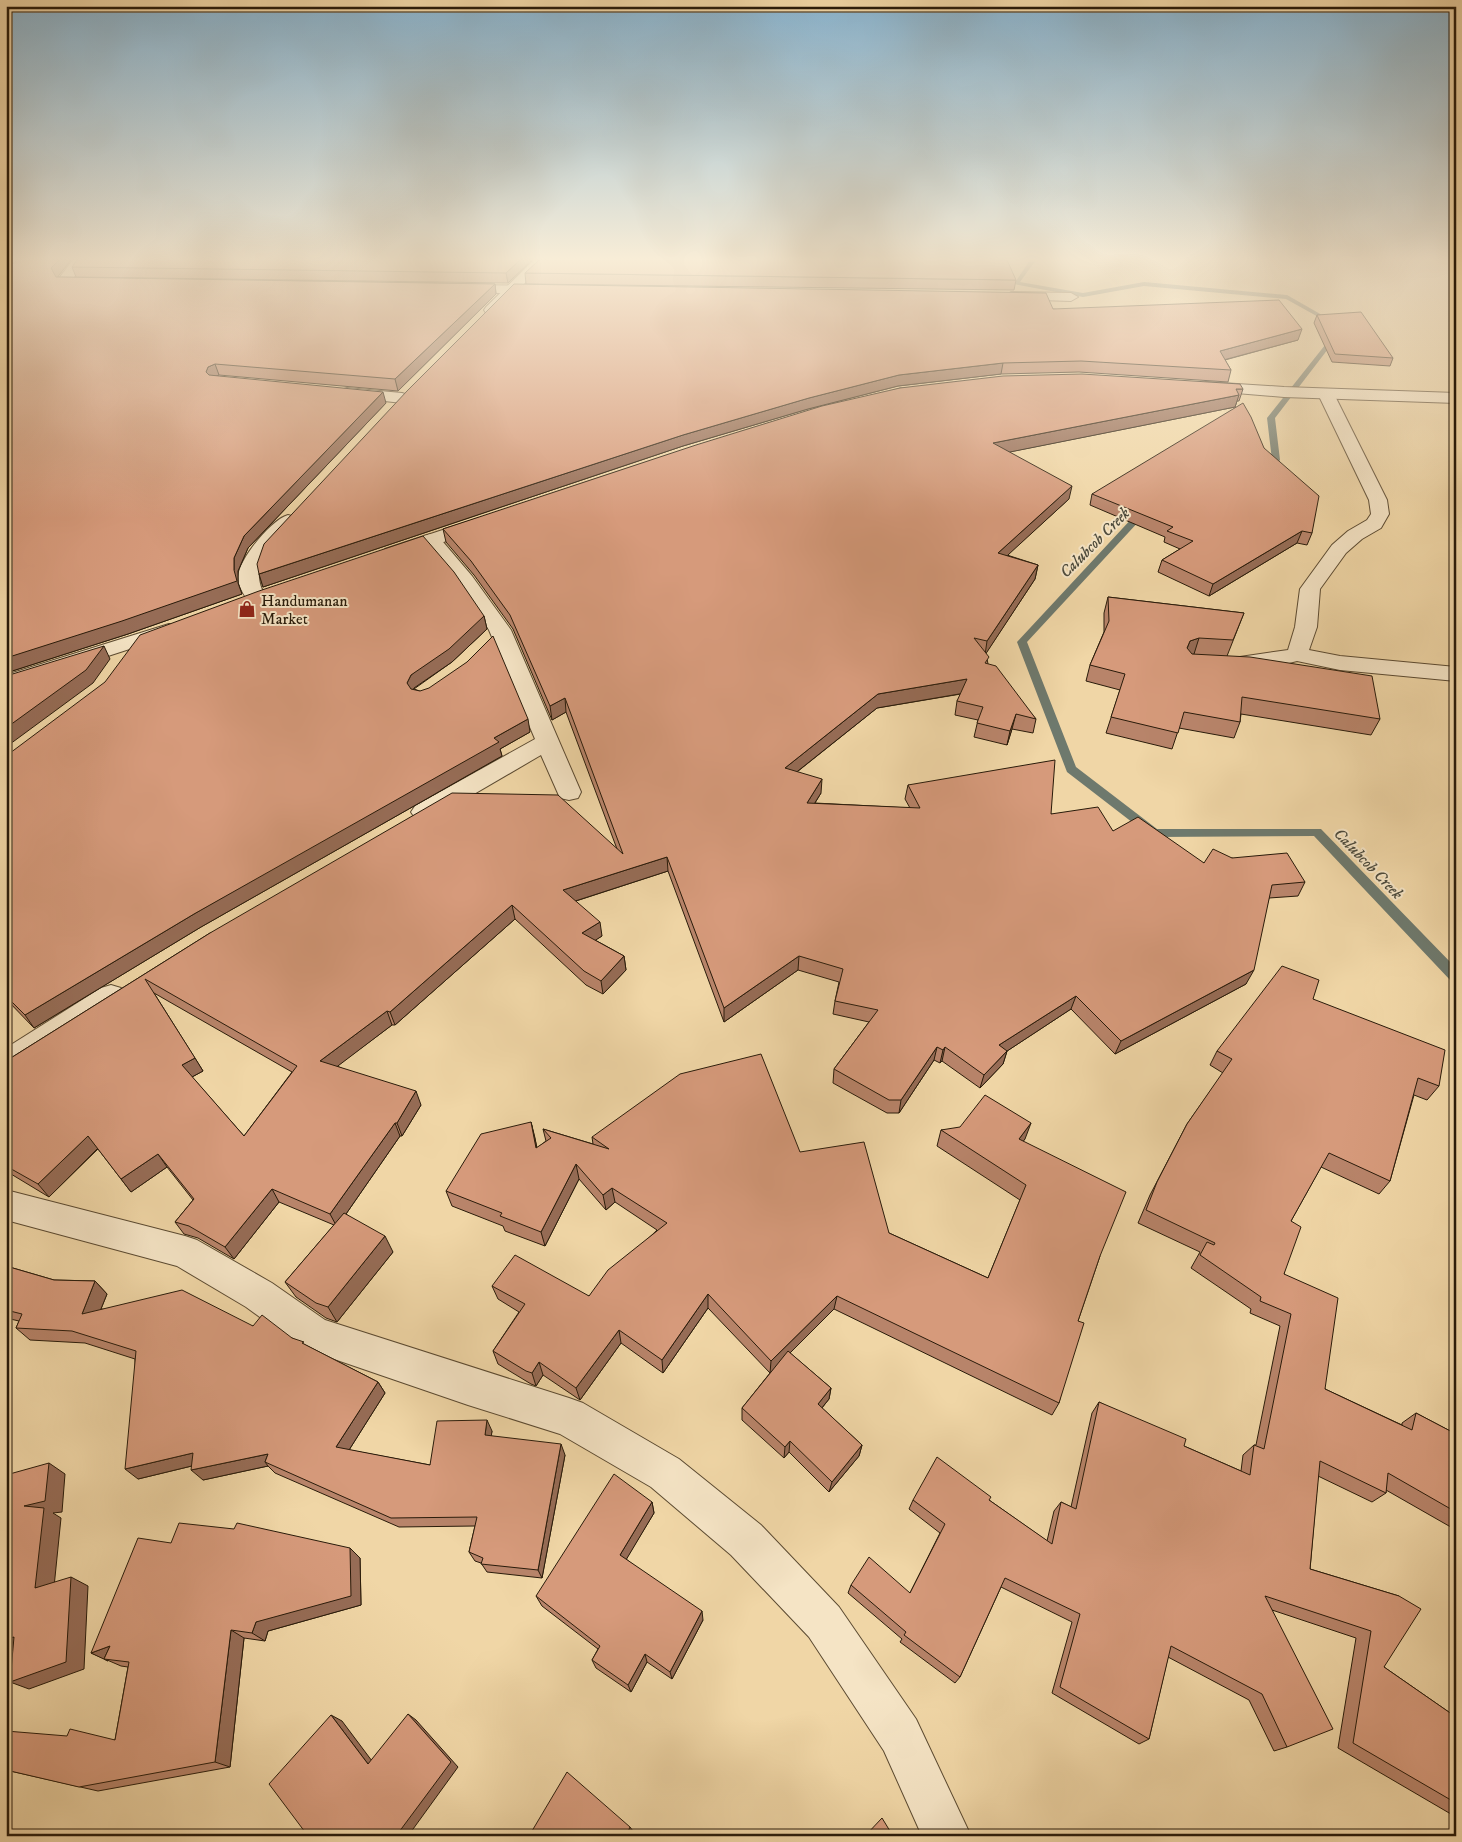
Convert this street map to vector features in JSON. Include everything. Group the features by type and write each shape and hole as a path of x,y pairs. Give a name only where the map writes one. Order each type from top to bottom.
{"street":[{"path":"389,412 416,385"},
{"path":"1186,386 1323,394 1456,398"},
{"path":"335,392 402,398"},
{"path":"1298,654 1306,626 1310,589 1338,549 1355,535 1374,524 1380,514 1378,500 1323,394"},
{"path":"256,598 250,586 248,576 251,565 258,554 297,511"},
{"path":"376,559 496,518"},
{"path":"431,540 465,580 548,740 568,792"},
{"path":"238,605 275,592"},
{"path":"6,682 183,625"},
{"path":"120,665 137,641"},
{"path":"1212,664 1239,665 1298,654 1340,663 1456,674"},
{"path":"403,824 548,740"},
{"path":"6,1064 134,982"},
{"path":"6,1205 185,1252 260,1295 315,1335 468,1386 569,1417 665,1473 746,1540 824,1622 900,1735 947,1836"}],"building":[{"path":"6,346 430,346 395,379 215,364 208,367 206,372 209,375 383,392 244,536 234,558 234,570 237,581 122,621 6,658"},
{"path":"452,346 1239,346 1220,351 1231,370 1081,361 1003,363 899,375 809,398 683,435 259,574 257,564 264,544 407,391"},
{"path":"1331,346 1385,346 1393,358 1335,354"},
{"path":"1082,374 1240,384 1243,389 1236,389 1239,395 993,443 1072,486 998,553 1038,565 987,641 974,638 989,657 985,663 996,666 1036,719 1016,714 1010,731 977,723 983,707 957,701 967,679 878,694 785,768 822,779 807,803 920,808 908,785 1055,760 1051,814 1098,807 1113,831 1138,817 1204,863 1213,849 1232,858 1287,853 1305,882 1272,885 1254,970 1121,1041 1076,996 999,1045 1007,1051 984,1075 945,1047 943,1050 937,1047 901,1100 889,1100 834,1069 878,1010 835,1001 843,969 799,956 724,1008 667,857 563,890 600,922 582,933 624,956 601,981 584,971 512,905 390,1012 387,1011 320,1061 416,1091 397,1123 395,1123 330,1214 272,1189 225,1247 189,1226 175,1222 194,1199 158,1154 121,1179 88,1136 38,1184 6,1166 6,1061 210,933 452,793 558,795 623,854 565,698 550,706 510,615 471,561 443,529 696,445 822,406 900,388 1003,376","holes":["145,979 297,1066 244,1136 182,1065 195,1058"]},
{"path":"1243,403 1264,448 1319,496 1312,533 1302,531 1213,584 1162,560 1193,541 1167,531 1173,527 1092,494"},
{"path":"423,536 454,572 484,616 449,649 411,675 407,683 411,689 420,691 429,688 467,662 493,636 528,719 494,738 499,742 194,914 25,1015 6,996 6,756 105,682 140,635 259,591"},
{"path":"1108,597 1244,613 1233,640 1199,638 1190,641 1187,648 1192,654 1250,657 1372,676 1380,719 1242,697 1240,722 1184,712 1178,733 1111,717 1125,674 1090,665 1109,621"},
{"path":"104,646 86,670 6,728 6,676"},
{"path":"1282,966 1319,980 1313,999 1445,1050 1439,1086 1418,1078 1390,1181 1329,1153 1291,1221 1301,1227 1284,1274 1338,1298 1325,1389 1412,1430 1416,1413 1456,1434 1456,1512 1388,1473 1386,1493 1320,1461 1310,1569 1399,1596 1421,1609 1384,1667 1456,1717 1456,1803 1353,1743 1371,1631 1265,1596 1333,1729 1287,1747 1262,1694 1171,1646 1149,1739 1060,1687 1080,1614 1005,1578 960,1677 904,1635 906,1632 851,1585 869,1557 910,1593 945,1524 913,1500 937,1457 991,1497 989,1500 1052,1544 1061,1502 1076,1509 1099,1402 1186,1439 1184,1446 1250,1475 1254,1445 1264,1449 1291,1314 1260,1301 1261,1297 1200,1255 1207,1242 1214,1245 1215,1243 1146,1210 1157,1182 1187,1124 1232,1059 1217,1051"},
{"path":"761,1054 800,1152 864,1142 889,1233 988,1278 1026,1185 941,1130 960,1127 985,1095 1031,1123 1019,1139 1126,1192 1100,1256 1078,1321 1084,1323 1059,1403 837,1296 771,1361 708,1294 662,1360 619,1330 576,1388 539,1362 532,1373 493,1351 525,1304 492,1286 515,1255 589,1296 608,1270 667,1223 612,1188 603,1195 576,1164 541,1232 500,1216 502,1213 446,1191 481,1134 531,1122 536,1148 551,1138 543,1129 609,1149 592,1137 680,1074"},
{"path":"344,1213 385,1236 328,1307 316,1303 285,1282"},
{"path":"6,1266 54,1280 95,1281 82,1314 182,1290 253,1326 262,1315 292,1338 304,1342 302,1343 378,1382 336,1447 430,1465 437,1421 487,1420 485,1435 561,1444 538,1570 481,1564 483,1558 469,1552 477,1517 391,1518 265,1462 268,1454 191,1470 193,1453 125,1469 136,1351 72,1331 16,1328 22,1314 6,1310"},
{"path":"788,1351 831,1388 818,1404 862,1445 832,1482 790,1441 785,1447 742,1408"},
{"path":"49,1463 45,1501 24,1506 44,1508 35,1588 71,1577 66,1662 10,1682 14,1637 6,1639 6,1475"},
{"path":"614,1474 652,1502 620,1555 702,1611 670,1672 645,1654 628,1685 592,1660 600,1646 536,1596"},
{"path":"179,1523 234,1529 237,1523 350,1548 351,1596 256,1622 252,1633 231,1630 215,1762 79,1787 6,1770 6,1731 67,1736 70,1729 115,1740 129,1662 104,1659 110,1646 91,1653 138,1538 171,1543"},
{"path":"408,1714 451,1762 396,1836 308,1836 269,1784 331,1715 368,1764"},
{"path":"567,1772 630,1827 626,1836 529,1836"},
{"path":"882,1818 893,1836 865,1836"}],"waterway":[{"name":"Calubcob Creek","path":"1267,471 1276,460 1271,418 1327,346"},
{"name":"Calubcob Creek","path":"1144,516 1138,517 1022,642 1071,769 1154,833 1317,832 1456,977"}],"place":[{"name":"Handumanan Market","path":"247,609"}]}
